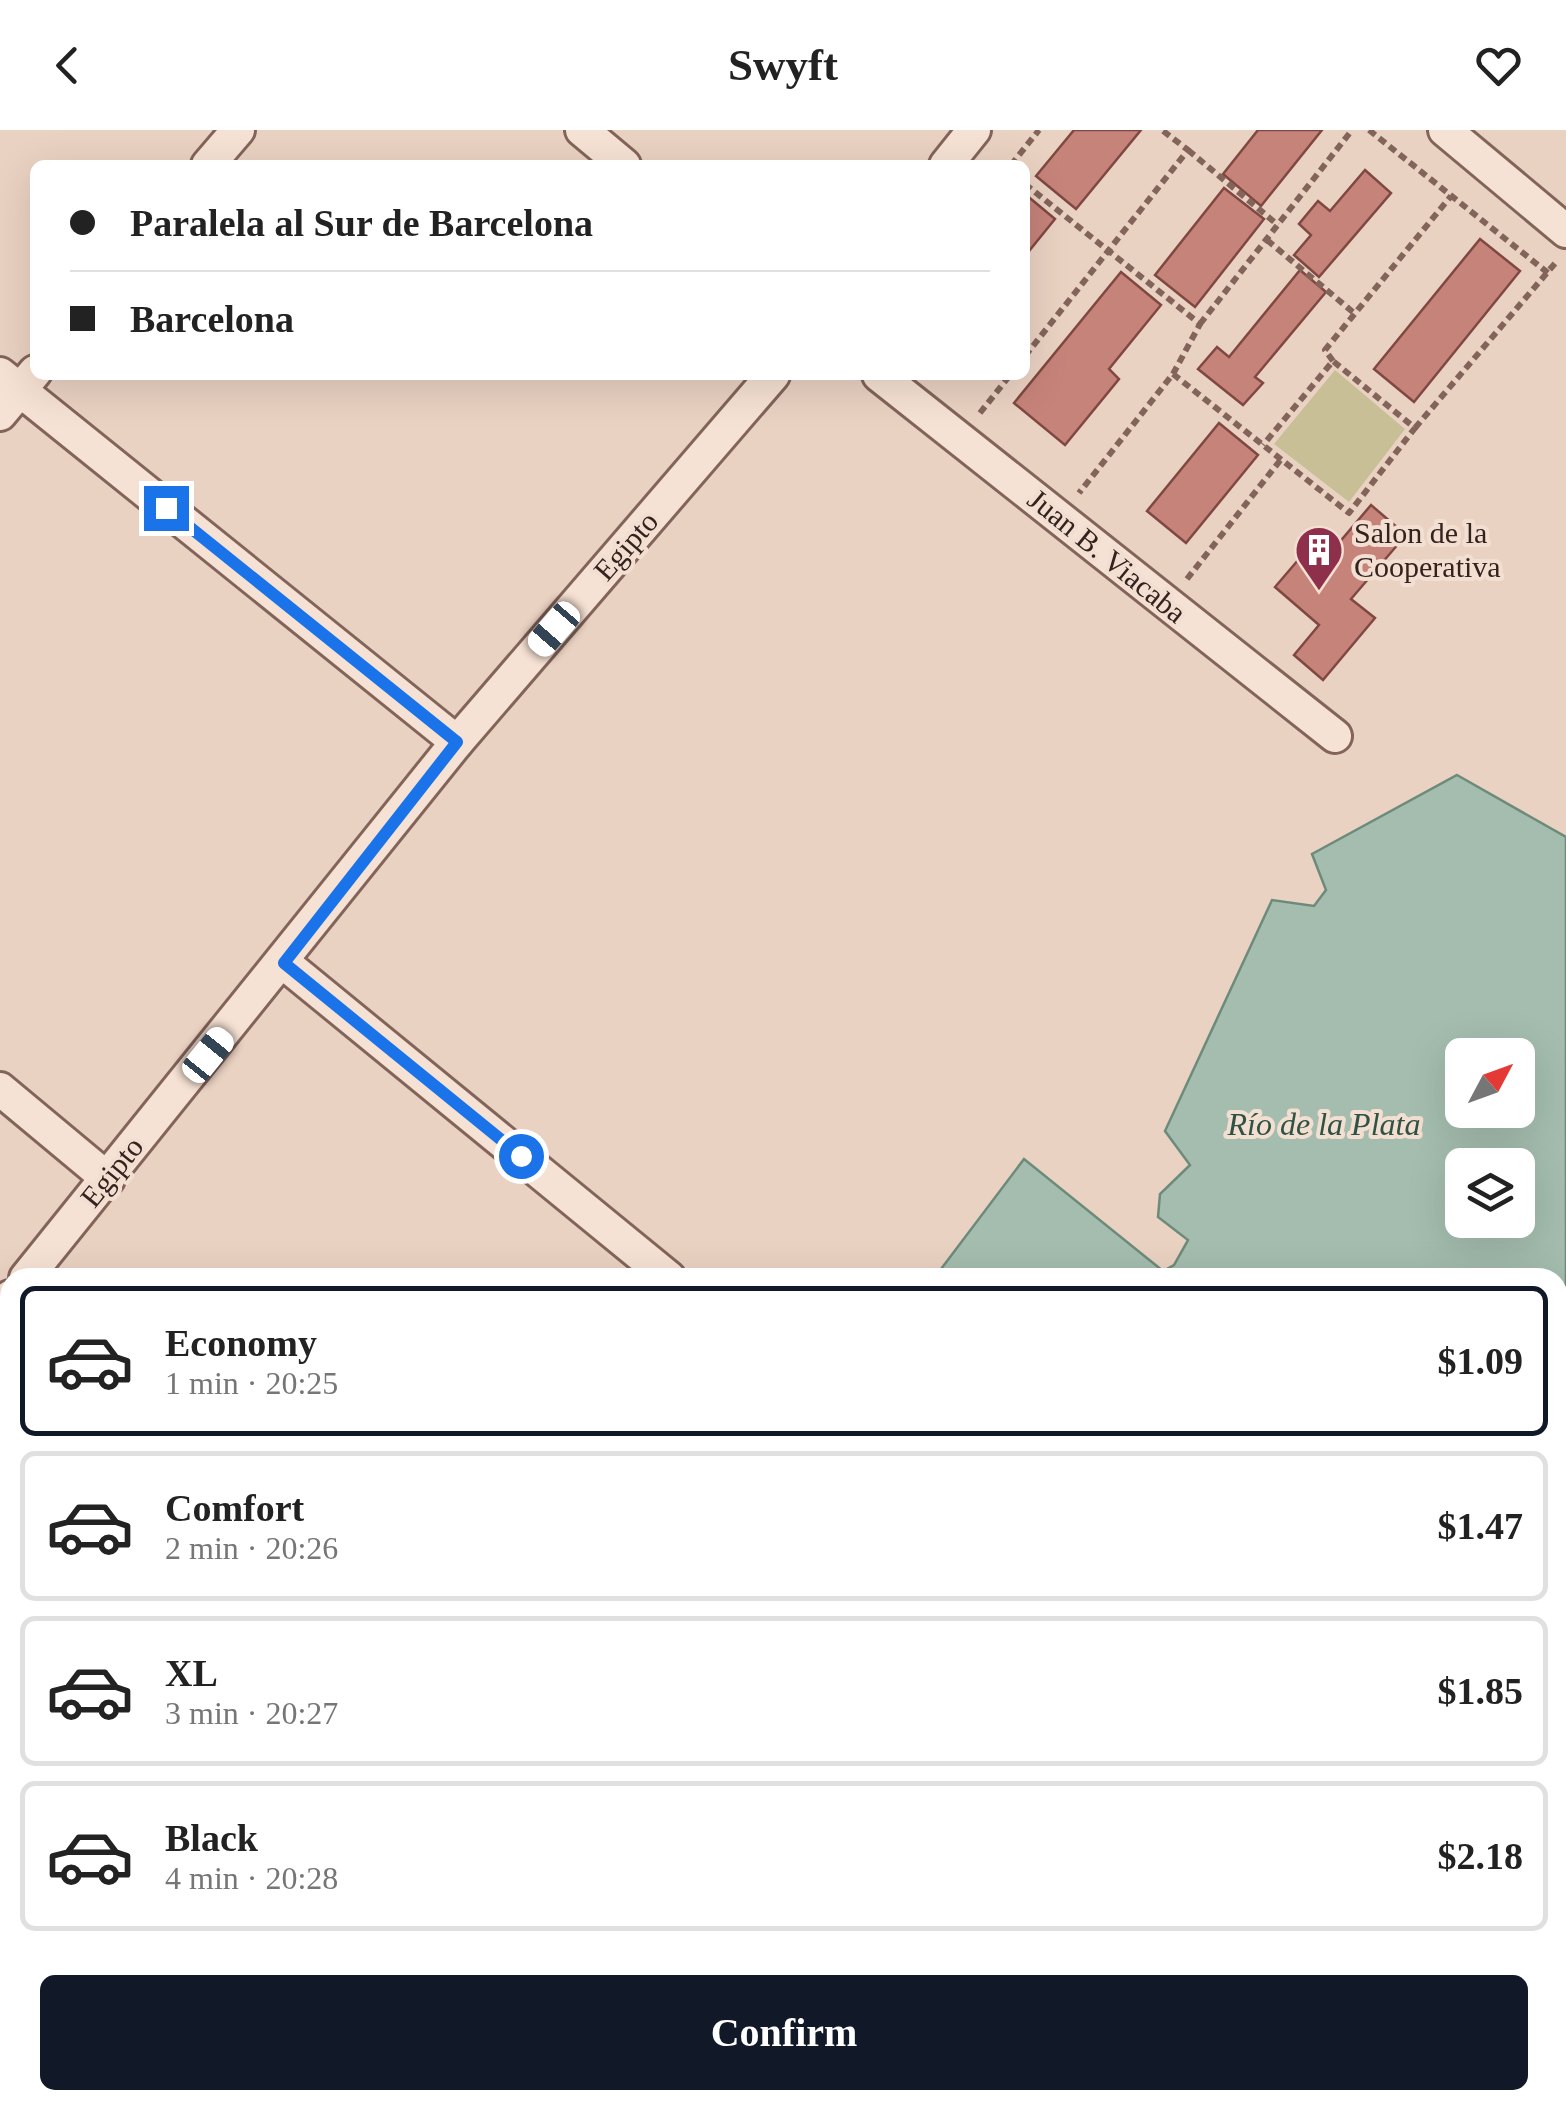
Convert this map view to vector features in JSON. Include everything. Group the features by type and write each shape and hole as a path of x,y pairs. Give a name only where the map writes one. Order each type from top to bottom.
{"street":[{"path":"212,160 238,130"},
{"path":"582,130 618,160"},
{"path":"950,160 974,130"},
{"path":"1445,130 1566,231"},
{"name":"Egipto","path":"34,1268 284,963 457,742 770,380"},
{"name":"Juan B. Viacaba","path":"885,380 1335,736"},
{"path":"14,387 457,742"},
{"path":"284,963 658,1268"},
{"path":"0,1089 108,1178"}],"path":[{"path":"1016,160 1039,130"},
{"path":"1162,130 1278,225"},
{"path":"1059,518 1173,374 1200,324 1352,130"},
{"path":"1369,130 1548,272"},
{"path":"1030,350 1188,150"},
{"path":"1030,188 1200,324"},
{"path":"1415,428 1333,361 1325,350 1451,196"},
{"path":"1267,240 1354,314"},
{"path":"1173,374 1349,513 1415,428 1566,250"},
{"path":"1263,445 1333,361"},
{"path":"1168,604 1282,458"}],"shaded area":[{"path":"1335,370 1405,429 1349,502 1274,444"}],"water":[{"name":"Río de la Plata","path":"1457,775 1566,837 1566,1268 1168,1268 1188,1240 1158,1217 1160,1194 1190,1165 1165,1131 1272,900 1314,906 1326,890 1312,854"},
{"name":"Río de la Plata","path":"1024,1159 1159,1268 942,1268"}],"building":[{"path":"1074,130 1141,130 1076,209 1036,176"},
{"path":"1258,130 1322,130 1261,206 1223,174"},
{"path":"1365,170 1391,193 1319,277 1294,255 1311,235 1299,224 1318,201 1330,211"},
{"path":"1224,188 1264,219 1195,307 1155,275"},
{"path":"1030,198 1055,219 1030,250"},
{"path":"1480,239 1520,271 1414,402 1374,369"},
{"path":"1300,270 1326,292 1255,377 1263,383 1243,405 1198,369 1217,347 1229,357"},
{"path":"1121,272 1161,305 1109,369 1119,379 1065,445 1014,403"},
{"path":"1219,423 1258,455 1186,543 1147,511"},
{"name":"Salon de la Cooperativa","path":"1371,505 1406,535 1351,599 1375,618 1323,680 1294,655 1319,625 1275,587 1311,545 1326,558"}],"place":[{"name":"Salon de la Cooperativa","path":"1319,592"}],"route":[{"path":"166,508 457,742 284,963 521,1156"}]}
